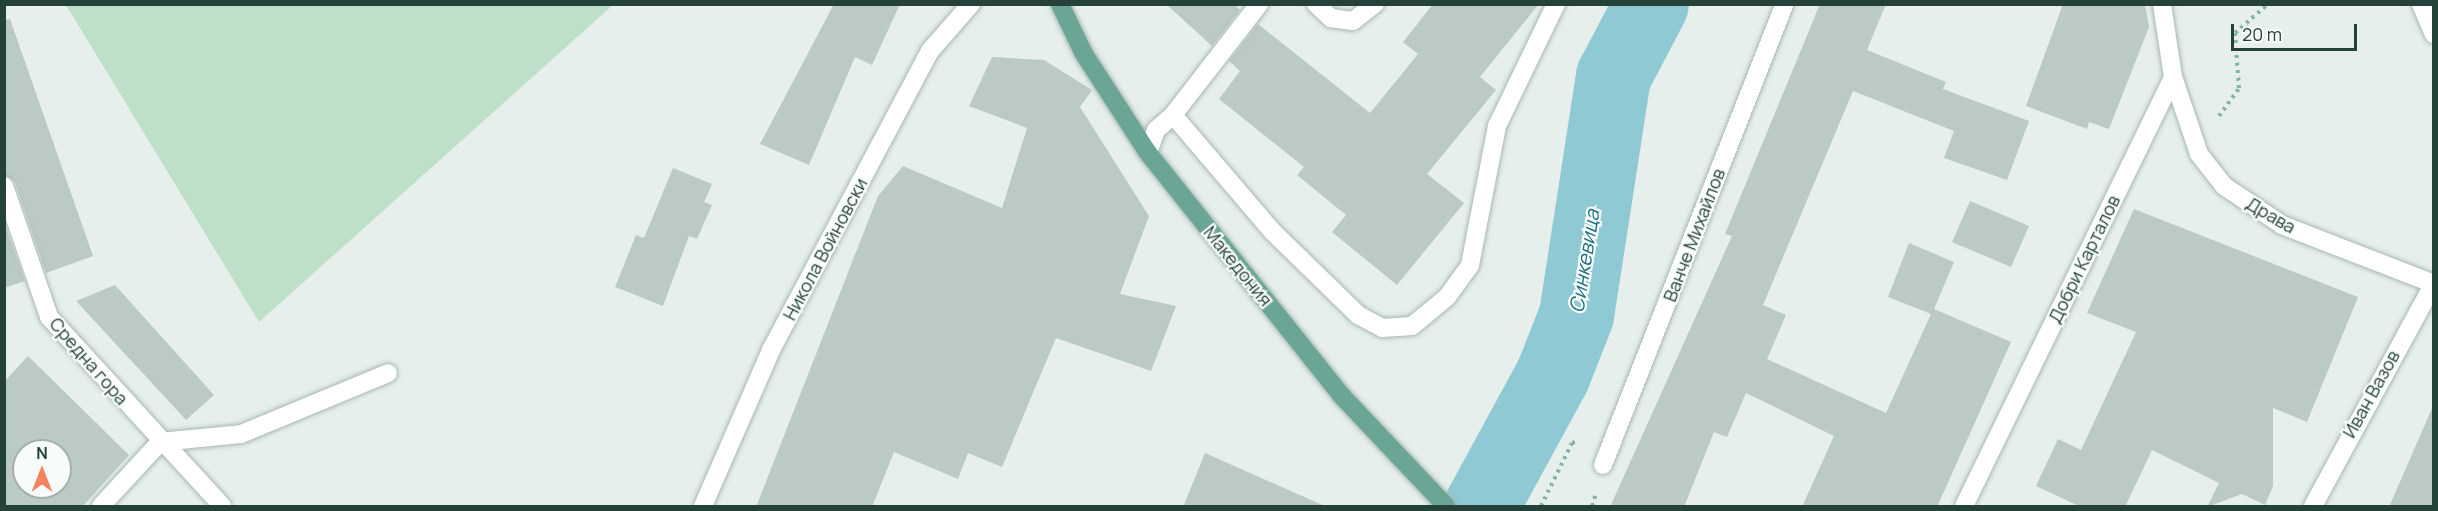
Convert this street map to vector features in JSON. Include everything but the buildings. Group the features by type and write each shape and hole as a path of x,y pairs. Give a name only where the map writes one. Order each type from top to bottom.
{"main road":[{"name":"Македония","path":"1060,4 1084,54 1148,153 1400,460 1446,507"}],"street":[{"name":"Никола Войновски","path":"704,507 783,328 930,51 971,4"},
{"path":"1148,153 1156,130 1173,115 1258,4"},
{"path":"1316,4 1331,18 1353,21 1376,4"},
{"path":"1173,115 1272,231 1358,315 1382,328 1412,326 1447,297 1470,265 1497,126 1556,4"},
{"name":"Ванче Михайлов","path":"1603,465 1785,4"},
{"path":"2162,4 2173,77"},
{"path":"2421,4 2433,34"},
{"name":"Драва","path":"2173,77 2196,148 2224,186 2282,225 2433,284"},
{"name":"Добри Карталов","path":"1964,507 2173,77"},
{"name":"Средна гора","path":"4,186 49,317 160,442 222,507"},
{"name":"Иван Вазов","path":"2313,507 2433,284"},
{"path":"101,507 160,442 242,434 388,373"}],"path":[{"path":"2196,148 2239,88 2235,33 2268,4"},
{"path":"1541,507 1572,443"}],"green space":[{"path":"66,5 613,5 259,322"}],"waterway":[{"name":"Синкевица","path":"1481,506 1552,376 1576,315 1613,76 1651,4"}]}
